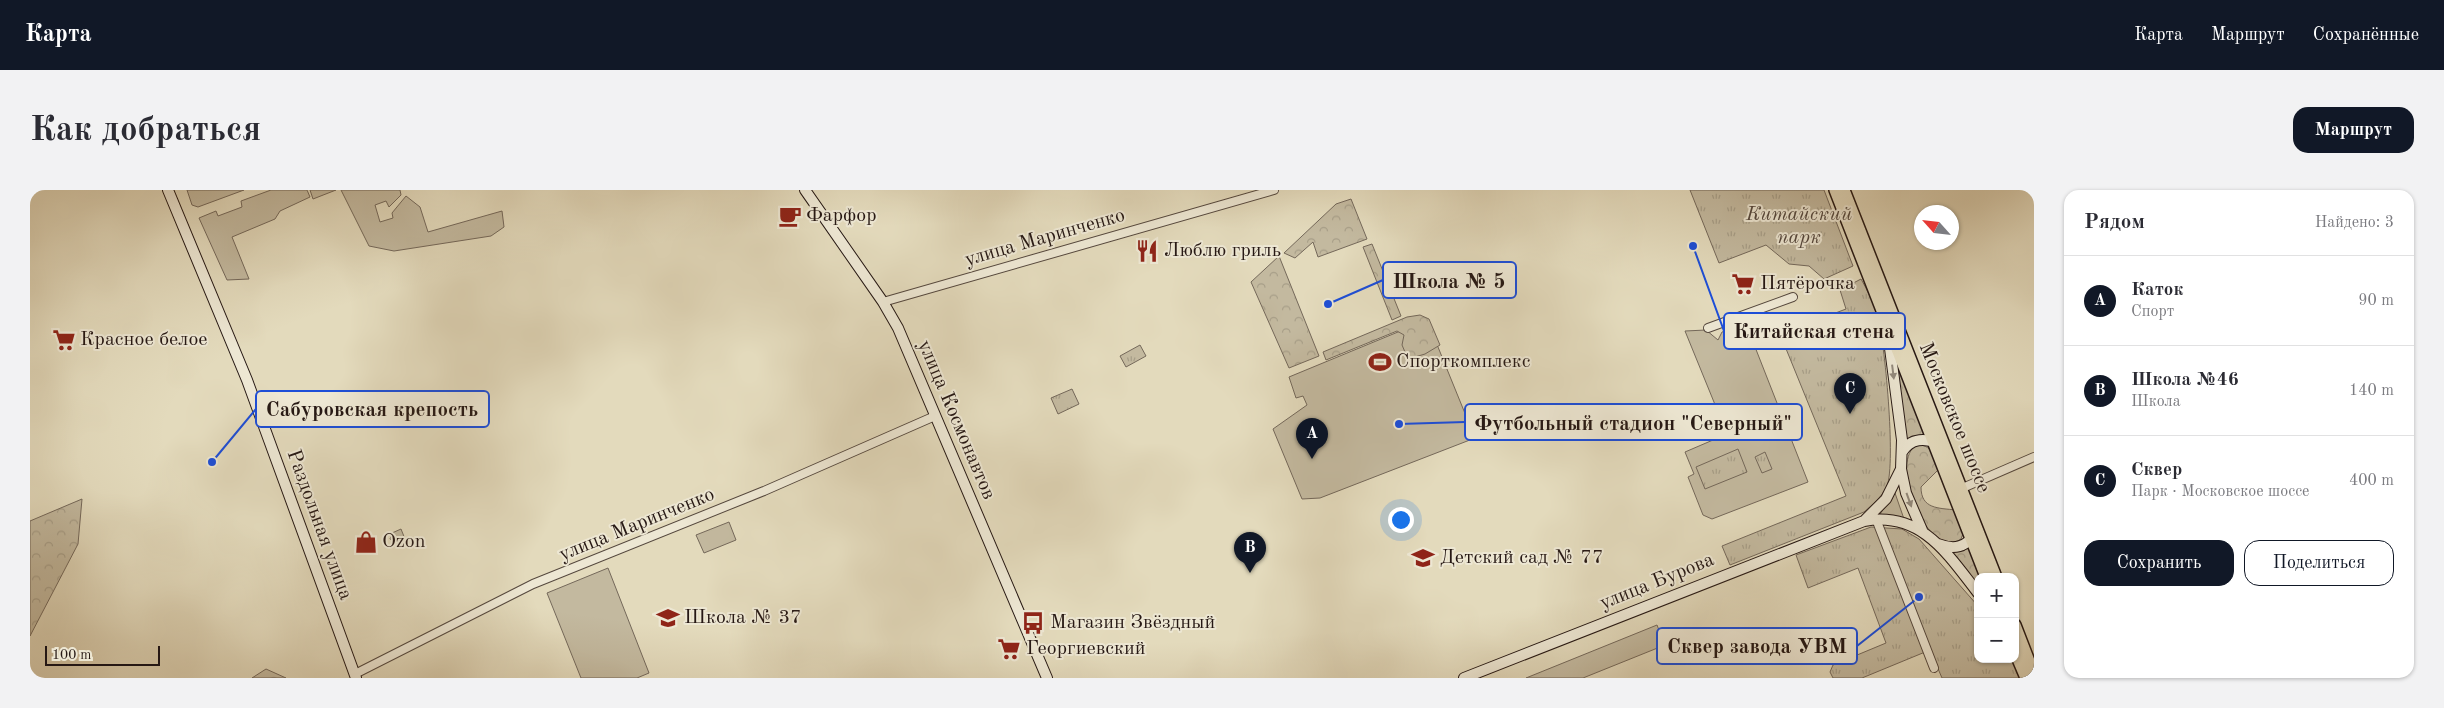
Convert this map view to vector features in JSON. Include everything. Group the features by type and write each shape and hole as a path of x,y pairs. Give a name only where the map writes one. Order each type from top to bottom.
{"main road":[{"name":"Раздольная улица","path":"168,190 234,346 356,676"},
{"name":"улица Космонавтов","path":"805,190 883,302 898,328 1047,678"},
{"name":"Московское шоссе","path":"1835,190 1887,324 1940,445"},
{"name":"Московское шоссе","path":"1844,190 1940,445 1975,534 1994,573"},
{"path":"1887,324 1902,452 1901,469 1906,493 1922,530"},
{"path":"1902,452 1906,445 1917,440 1940,445"},
{"path":"1864,521 1886,499 1901,469"},
{"path":"1864,521 1876,519 1894,520 1922,530 1938,544 1974,588"},
{"name":"улица Бурова","path":"1464,678 1864,521"},
{"name":"Московское шоссе","path":"1975,534 1985,573"},
{"path":"1938,544 1952,548 1959,547 1975,534"},
{"path":"2019,635 2034,674"},
{"path":"2019,661 2026,678"}],"street":[{"name":"улица Маринченко","path":"883,302 1274,190"},
{"path":"1708,328 1793,297"},
{"name":"улица Маринченко","path":"356,676 533,584 764,491 935,416"},
{"path":"1958,490 2034,457"},
{"path":"1876,519 1934,668"}],"green space":[{"path":"187,190 244,190 198,207 192,205"},
{"path":"271,190 307,190 310,197 280,211 275,219 232,237 249,279 227,280 199,218 216,211 218,216 242,207 241,201"},
{"path":"310,190 336,190 313,199"},
{"path":"341,190 400,190 401,195 389,207 386,201 375,205 380,222 393,218 392,213 406,196 420,207 428,232 502,211 504,227 491,236 394,251 369,246"},
{"name":"Китайский парк","path":"1690,190 1824,190 1853,266 1824,279 1809,266 1789,264 1766,245 1719,263"},
{"path":"1351,199 1367,239 1318,257 1313,242 1295,258 1284,253 1336,204"},
{"path":"1372,244 1401,316 1392,320 1363,247"},
{"path":"1279,256 1319,356 1289,368 1251,282"},
{"path":"1861,279 1877,314 1883,349 1890,428 1887,486 1880,497 1864,512 1730,565 1722,546 1846,496 1780,334 1846,309 1840,290"},
{"path":"1420,315 1429,319 1440,345 1425,354 1408,359 1402,345 1404,335 1397,331 1326,360 1323,352 1407,317"},
{"path":"1427,320 1475,438 1320,498 1302,499 1273,429 1307,405 1303,396 1296,398 1289,377"},
{"path":"1746,324 1808,482 1712,519 1703,515 1688,477 1694,474 1685,452 1727,434 1685,331 1706,330 1718,340 1722,332"},
{"path":"1140,345 1146,356 1126,367 1120,356"},
{"path":"1895,354 1929,436 1912,436 1905,440"},
{"path":"1072,389 1079,404 1058,414 1051,398"},
{"path":"1916,445 1926,446 1932,452 1939,469 1921,487 1924,500 1937,508 1956,510 1964,531 1961,539 1948,542 1936,536 1925,524 1916,508 1909,489 1907,471 1909,456"},
{"path":"1738,449 1747,472 1705,489 1696,467"},
{"path":"1765,452 1772,469 1762,473 1755,457"},
{"path":"1895,493 1904,519 1880,514"},
{"path":"82,499 78,544 30,636 30,521"},
{"path":"729,522 736,540 704,553 696,535"},
{"path":"1871,527 1902,529 1919,539 1974,601 1974,663 2015,663 2021,678 1942,678 1930,650 1862,678 1833,678 1830,672 1833,665 1886,643 1858,568 1808,588 1796,555"},
{"path":"401,529 405,539 396,543 390,539 392,533"},
{"path":"1970,545 1980,573 1974,573 1974,581 1947,551 1964,551"},
{"path":"608,568 649,673 637,678 581,678 547,593"},
{"path":"1657,625 1665,645 1583,678 1526,678"},
{"path":"266,669 286,678 252,678"}],"place":[{"name":"Фарфор","path":"790,216"},
{"name":"Китайская стена","path":"1693,246"},
{"name":"Люблю гриль","path":"1147,251"},
{"name":"Пятёрочка","path":"1743,284"},
{"name":"Школа № 5","path":"1328,304"},
{"name":"Красное белое","path":"64,340"},
{"name":"Спорткомплекс","path":"1380,362"},
{"name":"Сквер","path":"1850,414"},
{"name":"Футбольный стадион \"Северный\"","path":"1399,424"},
{"name":"Каток","path":"1312,459"},
{"name":"Сабуровская крепость","path":"212,462"},
{"name":"Ozon","path":"366,542"},
{"name":"Детский сад № 77","path":"1423,558"},
{"name":"Школа №46","path":"1250,573"},
{"name":"Сквер завода УВМ","path":"1919,597"},
{"name":"Школа № 37","path":"668,618"},
{"name":"Магазин Звёздный","path":"1033,623"},
{"name":"Георгиевский","path":"1009,649"}]}
